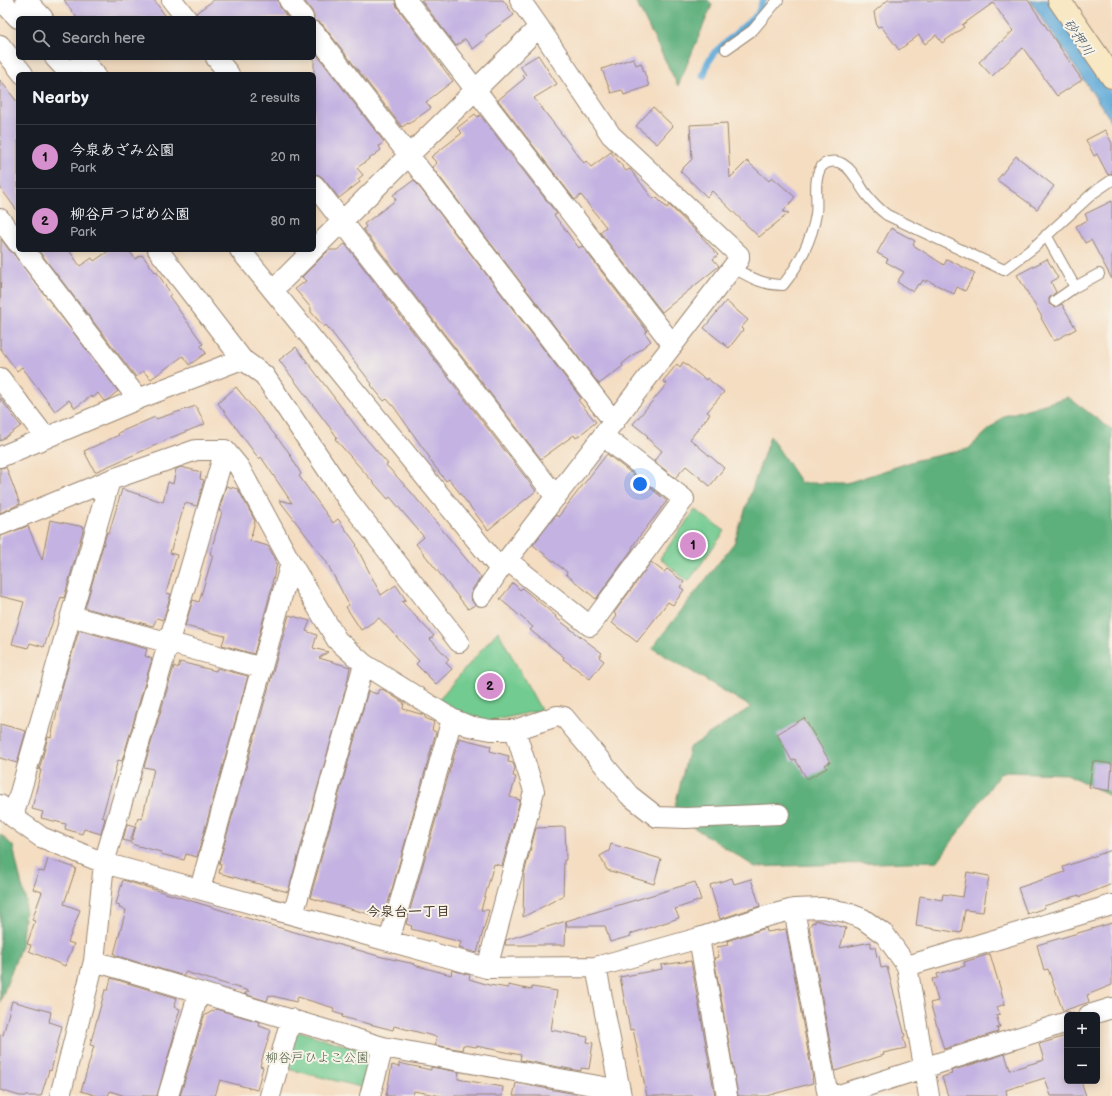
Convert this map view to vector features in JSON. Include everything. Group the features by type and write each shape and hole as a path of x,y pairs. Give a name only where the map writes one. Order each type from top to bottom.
{"street":[{"path":"1,0 16,16"},
{"path":"26,0 41,16"},
{"path":"172,0 184,16"},
{"path":"289,0 301,16"},
{"path":"406,0 673,345"},
{"path":"482,596 504,565 739,259 739,254 611,135 539,26 520,0"},
{"path":"1059,0 1112,78"},
{"path":"316,248 539,26"},
{"path":"242,252 504,565 590,626 684,500 608,429 409,156 316,35"},
{"path":"0,45 21,72"},
{"path":"57,60 68,72"},
{"path":"82,60 93,72"},
{"path":"218,60 227,72"},
{"path":"316,188 556,497"},
{"path":"0,219 16,240"},
{"path":"26,252 138,399"},
{"path":"160,252 242,359 264,375 348,500 459,642"},
{"path":"273,290 312,252"},
{"path":"0,457 138,399 242,359"},
{"path":"0,378 46,438"},
{"path":"0,525 110,480 196,450 225,450"},
{"path":"225,450 239,468 291,563 337,640 364,664 452,719 469,726 491,730 515,730 557,716 564,717 629,795 657,817 686,818 779,814"},
{"path":"60,1096 94,962 104,863 225,450"},
{"path":"110,480 71,616 7,811 41,837 104,863 487,968 596,967 794,909 822,908 845,912 863,919 885,935 907,966 929,1096"},
{"path":"200,889 291,563"},
{"path":"71,616 262,668"},
{"path":"293,915 364,664"},
{"path":"389,941 452,719"},
{"path":"487,968 534,791 515,730"},
{"path":"907,966 1112,905"},
{"path":"794,909 828,1096"},
{"path":"699,938 727,1096"},
{"path":"94,962 383,1047 620,1093 596,967"},
{"path":"168,1096 199,992"},
{"path":"1099,1012 1112,1008"},
{"path":"270,1096 291,1020"},
{"path":"836,1096 1064,1023"},
{"path":"370,1096 383,1047"}],"lane":[{"path":"726,49 753,30 778,0"},
{"path":"732,267 769,285 783,285 800,260 810,234 816,214 817,182 821,167 827,163 835,161 848,167 866,194 877,207 887,215 1004,270 1093,193 1112,180"},
{"path":"1046,235 1075,287"},
{"path":"1055,300 1075,287 1100,274"}],"green space":[{"path":"635,0 708,0 712,5 678,86"},
{"path":"1068,397 1112,430 1112,797 1067,774 1001,772 938,861 755,867 673,814 689,748 751,707 652,648 734,543 770,436 801,483 847,483 917,460 968,449 1004,416"},
{"path":"695,510 725,531 688,582 660,558"},
{"path":"498,631 541,710 487,722 468,719 438,700"},
{"path":"0,834 13,846 26,901 21,946 0,1002"},
{"name":"柳谷戸ひよこ公園","path":"301,1032 368,1052 374,1059 365,1088 284,1068 292,1036"}],"water":[{"name":"砂押川","path":"1030,0 1049,0 1112,93 1112,122"}],"building":[{"path":"64,0 154,0 166,16 76,16"},
{"path":"214,0 278,0 280,7 287,16 197,16 196,13"},
{"path":"304,0 395,0 397,7 453,81 426,102 431,108 409,124 408,123 402,127 323,25 316,21 316,16 314,16"},
{"path":"421,0 503,0 514,15 485,36 487,38 473,49 465,39 456,46"},
{"path":"888,0 1028,0 1082,80 1057,96 1023,48 992,76 979,62 1013,31 993,3 962,25 964,27 942,43 936,35 925,44 919,35 899,50 881,26 877,27 874,12"},
{"path":"316,54 384,142 379,146 381,150 357,168 363,175 358,179 360,182 339,198 323,178 316,174 316,72 314,72 314,60 316,60"},
{"path":"538,55 557,84 534,98 584,163 586,161 591,167 611,152 626,171 630,169 653,199 656,197 667,208 669,205 718,255 713,259 719,266 662,312 600,232 606,227 581,195 575,200 498,100 525,78 523,76 526,75 520,66"},
{"path":"633,58 636,65 641,63 649,86 624,95 622,90 611,93 602,69"},
{"path":"0,80 16,100 16,209 0,187"},
{"path":"653,107 673,126 657,144 636,126"},
{"path":"475,114 478,117 480,115 557,214 554,215 579,248 582,246 647,331 645,333 651,341 622,364 623,366 599,384 432,167 437,163 431,157 462,133 457,128"},
{"path":"727,123 730,178 747,161 769,181 772,177 795,197 783,212 789,213 759,237 712,191 707,197 680,171 692,159 690,125"},
{"path":"1105,130 1112,143 1112,174 1108,175 1097,154 1094,156 1086,140"},
{"path":"1016,156 1054,186 1037,209 997,180"},
{"path":"414,180 581,398 578,400 596,422 576,438 574,435 541,459 363,229 366,227 364,224 396,200 393,195"},
{"path":"1112,201 1112,279 1091,240 1085,243 1076,226 1088,220 1085,214"},
{"path":"891,228 915,241 913,245 944,265 947,259 975,273 965,291 957,287 954,294 927,280 926,282 923,280 920,285 918,284 913,292 897,282 904,272 886,262 888,259 877,253"},
{"path":"1,239 118,391 107,400 104,401 98,393 93,398 91,396 75,408 69,400 55,411 22,367 17,371 0,348"},
{"path":"345,244 536,491 488,530 449,479 446,481 429,459 430,458 394,407 387,399 384,401 326,325 324,327 311,312 311,308 295,289 306,281 302,277 329,250 337,250"},
{"path":"40,252 70,252 80,266 92,258 94,261 107,252 130,252 135,259 142,255 155,272 156,271 171,294 169,296 203,344 201,346 206,353 189,365 183,356 151,379 143,371 136,377"},
{"path":"1047,259 1058,278 1051,282 1056,292 1049,298 1049,304 1055,307 1062,304 1076,329 1054,341 1041,318 1042,317 1017,275"},
{"path":"726,301 748,320 741,328 743,330 729,348 704,328"},
{"path":"296,347 361,433 388,464 386,465 411,492 481,577 472,590 472,601 475,605 468,609 416,544 424,537 390,497 388,499 335,439 337,437 279,360"},
{"path":"683,362 706,380 707,378 724,392 707,412 710,414 690,439 724,468 710,486 686,466 675,478 654,461 662,451 647,438 648,436 633,424 667,384 663,381 677,364 680,367"},
{"path":"236,387 288,451 301,474 299,476 333,523 338,519 357,545 356,546 381,595 396,585 406,600 402,602 434,636 430,639 449,659 446,663 452,669 436,684 416,664 419,661 379,618 361,630 346,607 349,605 326,561 279,500 292,503 261,457 259,459 218,403"},
{"path":"0,398 21,426 0,441"},
{"path":"196,406 205,424 165,440 95,472 84,451 119,435 118,433 155,417 156,419"},
{"path":"607,454 667,501 636,541 633,548 596,599 566,574 567,572 533,545 556,515 558,517"},
{"path":"6,467 20,504 0,513 0,468"},
{"path":"181,467 201,472 200,479 204,480 197,506 185,503 170,553 177,555 166,593 171,594 163,620 157,618 153,626 85,608 107,532 109,533 122,489 163,502 168,482 173,484 176,469"},
{"path":"226,486 238,489 255,521 250,541 268,546 276,560 275,563 277,564 254,654 222,645 225,636 185,626 193,600 199,602 213,555 210,554 222,512 219,511"},
{"path":"50,520 84,527 64,598 61,597 44,647 30,643 28,648 12,644 24,602 0,596 0,536 28,526 42,560"},
{"path":"651,562 664,572 667,569 684,582 680,587 684,590 673,605 668,602 637,642 612,623 617,616 614,613"},
{"path":"513,583 520,590 522,588 556,616 555,617 602,653 599,657 604,661 590,679 563,659 564,657 530,630 533,627 500,599"},
{"path":"289,615 310,621 306,631 317,635 313,648 328,652 319,658 350,667 347,684 288,892 219,873 221,864 219,863"},
{"path":"79,630 147,649 145,656 152,659 122,761 118,760 102,817 105,818 101,834 84,829 82,834 65,829 66,824 41,818 43,812 32,809 41,770 39,770 48,737 51,738 63,684"},
{"path":"180,662 216,671 217,668 248,676 197,857 186,854 184,860 131,844 138,818 142,819 154,769 144,767 174,666 178,668"},
{"path":"379,689 384,690 404,703 403,709 424,715 425,718 434,722 432,730 436,732 384,918 310,898 368,691 377,694"},
{"path":"804,718 830,762 825,765 827,768 807,779 795,759 792,761 777,734"},
{"path":"0,724 26,731 17,763 0,758"},
{"path":"459,738 491,746 490,751 509,756 508,762 513,763 515,768 513,776 516,777 510,797 520,800 502,866 494,864 481,910 489,910 477,953 459,948 461,942 411,929 412,926 406,924"},
{"path":"1093,761 1112,764 1110,791 1089,787"},
{"path":"127,824 135,826 130,842 123,840"},
{"path":"565,827 566,860 564,860 563,896 523,917 524,874 536,828"},
{"path":"611,844 661,859 654,884 607,870 600,856 609,851"},
{"path":"1112,850 1112,884 1080,897 1079,895 1044,906 1045,908 1027,914 1018,888 1065,872 1063,867"},
{"path":"48,859 76,868 64,904 80,910 68,942 74,944 65,966 29,951 31,945 27,944 35,921 32,920 42,892 33,889 39,871 44,872"},
{"path":"967,872 989,876 983,912 965,910 961,933 916,926 920,896 942,900 943,894 963,897"},
{"path":"732,878 734,884 751,879 760,906 720,919 710,885"},
{"path":"123,880 270,925 382,957 415,964 414,965 451,975 452,970 470,975 469,979 489,985 508,988 508,985 532,990 532,987 557,991 551,1030 588,1037 587,1042 593,1043 589,1069 581,1068 581,1071 520,1060 521,1055 476,1046 463,1045 462,1050 435,1045 437,1037 394,1026 393,1030 342,1017 343,1015 333,1012 334,1008 298,997 296,1002 269,995 267,1001 244,994 249,991 185,972 184,976 117,956 114,954 126,910 119,908 120,905 116,904"},
{"path":"695,882 701,900 675,909 679,918 630,934 631,936 610,942 605,926 567,926 566,921"},
{"path":"815,920 846,928 840,948 871,942 871,947 875,947 877,957 879,956 881,968 887,967 905,1036 903,1037 906,1048 883,1053 884,1055 835,1071 809,926 812,922 815,923"},
{"path":"566,921 565,945 505,945 506,940"},
{"path":"1112,923 1112,985 1087,995 1089,1002 1063,1011 1048,969 1044,970 1037,945"},
{"path":"766,928 767,932 786,929 813,1083 766,1096 738,1096 714,958 719,957 717,947 728,945 727,941"},
{"path":"990,954 1005,1004 997,1007 1000,1014 996,1015 1000,1027 997,1028 998,1032 944,1049 930,1003 938,1001 932,979 938,978 937,974 965,966 964,962"},
{"path":"691,961 715,1096 647,1096 633,1029 630,1030 620,977 662,969 661,965"},
{"path":"111,978 177,998 174,1007 180,1009 157,1096 125,1096 110,1091 108,1096 98,1096 81,1091 94,1046 90,1045 105,990 108,990"},
{"path":"12,1001 51,1012 49,1022 62,1026 51,1071 49,1070 41,1096 20,1096 0,1090 0,1034 3,1035"},
{"path":"216,1009 260,1022 259,1026 271,1030 260,1066 263,1067 257,1090 220,1080 215,1096 180,1096 204,1016"},
{"path":"1064,1037 1064,1084 1082,1084 1086,1096 1051,1096 1045,1078 1006,1090 1007,1096 948,1096 942,1077 952,1074 951,1071 1005,1054 1010,1070 1044,1060 1039,1044"},
{"path":"399,1063 431,1070 431,1067 459,1072 458,1079 503,1087 502,1096 442,1096 414,1091 413,1096 386,1096 392,1065 399,1067"},
{"path":"516,1083 576,1094 575,1096 513,1096"}],"waterway":[{"path":"703,76 708,62 715,52 758,14 763,0"}],"place":[{"name":"今泉あざみ公園","path":"693,545"},
{"name":"柳谷戸つばめ公園","path":"490,686"}],"district":[{"name":"今泉台一丁目","path":"408,911"}]}
